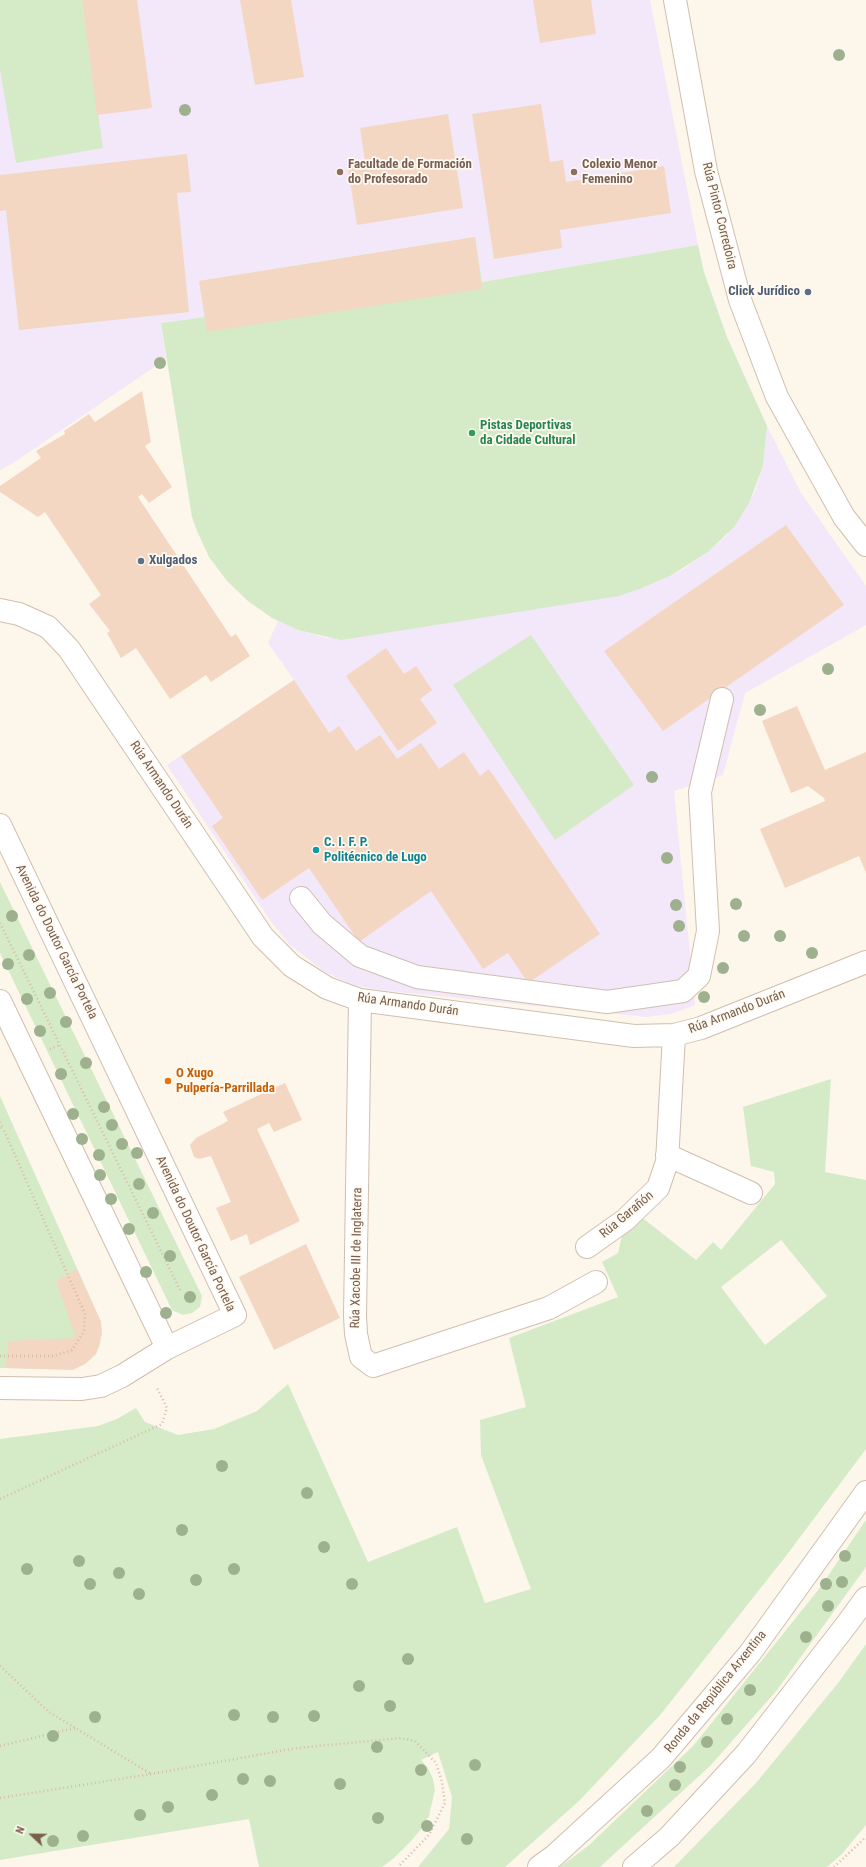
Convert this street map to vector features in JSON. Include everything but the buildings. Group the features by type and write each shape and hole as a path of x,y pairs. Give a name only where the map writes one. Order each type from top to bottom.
{"street":[{"name":"Rúa Pintor Corredoira","path":"675,0 706,171 740,300 777,397 844,517 866,545"},
{"name":"Rúa Armando Durán","path":"0,610 19,614 48,628 69,648 263,937 292,966 327,988 360,1000 634,1036 674,1035 701,1028 866,962"},
{"path":"301,898 322,924 360,956 417,977 474,986 607,1002 683,992 699,976 708,931 700,792 722,699"},
{"name":"Avenida do Doutor García Portela","path":"0,825 235,1315 167,1348"},
{"name":"Rúa Xacobe III de Inglaterra","path":"360,1000 355,1316 356,1334 361,1357 373,1366 549,1308 596,1282"},
{"path":"0,1001 167,1348 122,1376 101,1386 82,1388 0,1388"},
{"name":"Rúa Garañón","path":"587,1247 625,1220 658,1188 667,1162 674,1035"},
{"path":"667,1155 751,1193"},
{"name":"Ronda da República Arxentina","path":"539,1867 554,1856 661,1758 750,1653 866,1492"},
{"path":"634,1867 669,1837 746,1754 866,1598"}],"path":[{"path":"0,923 180,1290"},
{"path":"0,1122 1,1128 85,1314 84,1332 72,1350 54,1356 0,1356"},
{"path":"0,1499 162,1424 167,1408 144,1362"},
{"path":"0,1666 49,1712 151,1774"},
{"path":"0,1746 75,1728"},
{"path":"0,1798 151,1774 297,1748 401,1738 415,1742 436,1763 442,1782 445,1803 429,1835 398,1867"},
{"path":"834,1867 866,1837"}],"shaded area":[{"path":"0,0 650,0 698,245 482,282 475,237 199,281 205,317 161,323 166,359 13,463 0,470"},
{"path":"767,426 801,493 866,586 866,625 745,693 723,775 674,791 695,1005 671,1014 646,1017 379,990 351,984 325,972 290,945 272,923 167,765 294,680 268,643 278,621 298,630 327,638 640,589 680,571 708,552 726,536 742,515 755,491 763,466"}],"green space":[{"path":"0,0 82,0 103,148 16,163 0,70"},
{"name":"Pistas Deportivas da Cidade Cultural","path":"475,237 482,282 698,245 704,272 727,337 767,426 763,466 749,503 735,526 708,552 670,576 619,596 341,640 298,630 272,618 248,601 227,581 209,557 197,531 192,517 161,323 205,317 199,281"},
{"path":"531,635 634,785 555,840 453,685"},
{"path":"0,882 202,1296 200,1307 192,1313 183,1315 172,1310 0,953"},
{"path":"831,1079 825,1172 866,1180 866,1449 786,1556 661,1714 580,1800 505,1867 418,1867 449,1829 452,1797 438,1752 421,1760 428,1768 433,1779 435,1790 429,1816 411,1841 394,1858 382,1867 259,1867 249,1819 0,1860 0,1439 98,1426 117,1419 136,1408 145,1422 178,1435 214,1429 257,1411 288,1384 368,1562 457,1527 485,1603 531,1589 481,1455 480,1420 526,1407 509,1338 618,1297 602,1262 618,1253 623,1231 640,1216 696,1260 713,1242 721,1250 775,1184 774,1172 751,1166 743,1107","holes":["781,1240 827,1296 765,1345 721,1287"]},
{"path":"0,1096 101,1322 100,1344 96,1354 85,1364 59,1369 0,1368"},
{"path":"866,1520 866,1567 777,1690 711,1765 600,1867 560,1867 588,1846 693,1746 819,1589"},
{"path":"866,1644 866,1825 841,1855 827,1867 674,1867 756,1783 838,1683"}],"place":[{"name":"Facultade de Formación do Profesorado","path":"340,172"},
{"name":"Colexio Menor Femenino","path":"574,172"},
{"name":"Click Jurídico","path":"808,292"},
{"name":"Pistas Deportivas da Cidade Cultural","path":"472,433"},
{"name":"Xulgados","path":"141,561"},
{"name":"C. I. F. P. Politécnico de Lugo","path":"316,850"},
{"name":"O Xugo Pulpería-Parrillada","path":"168,1081"}]}
